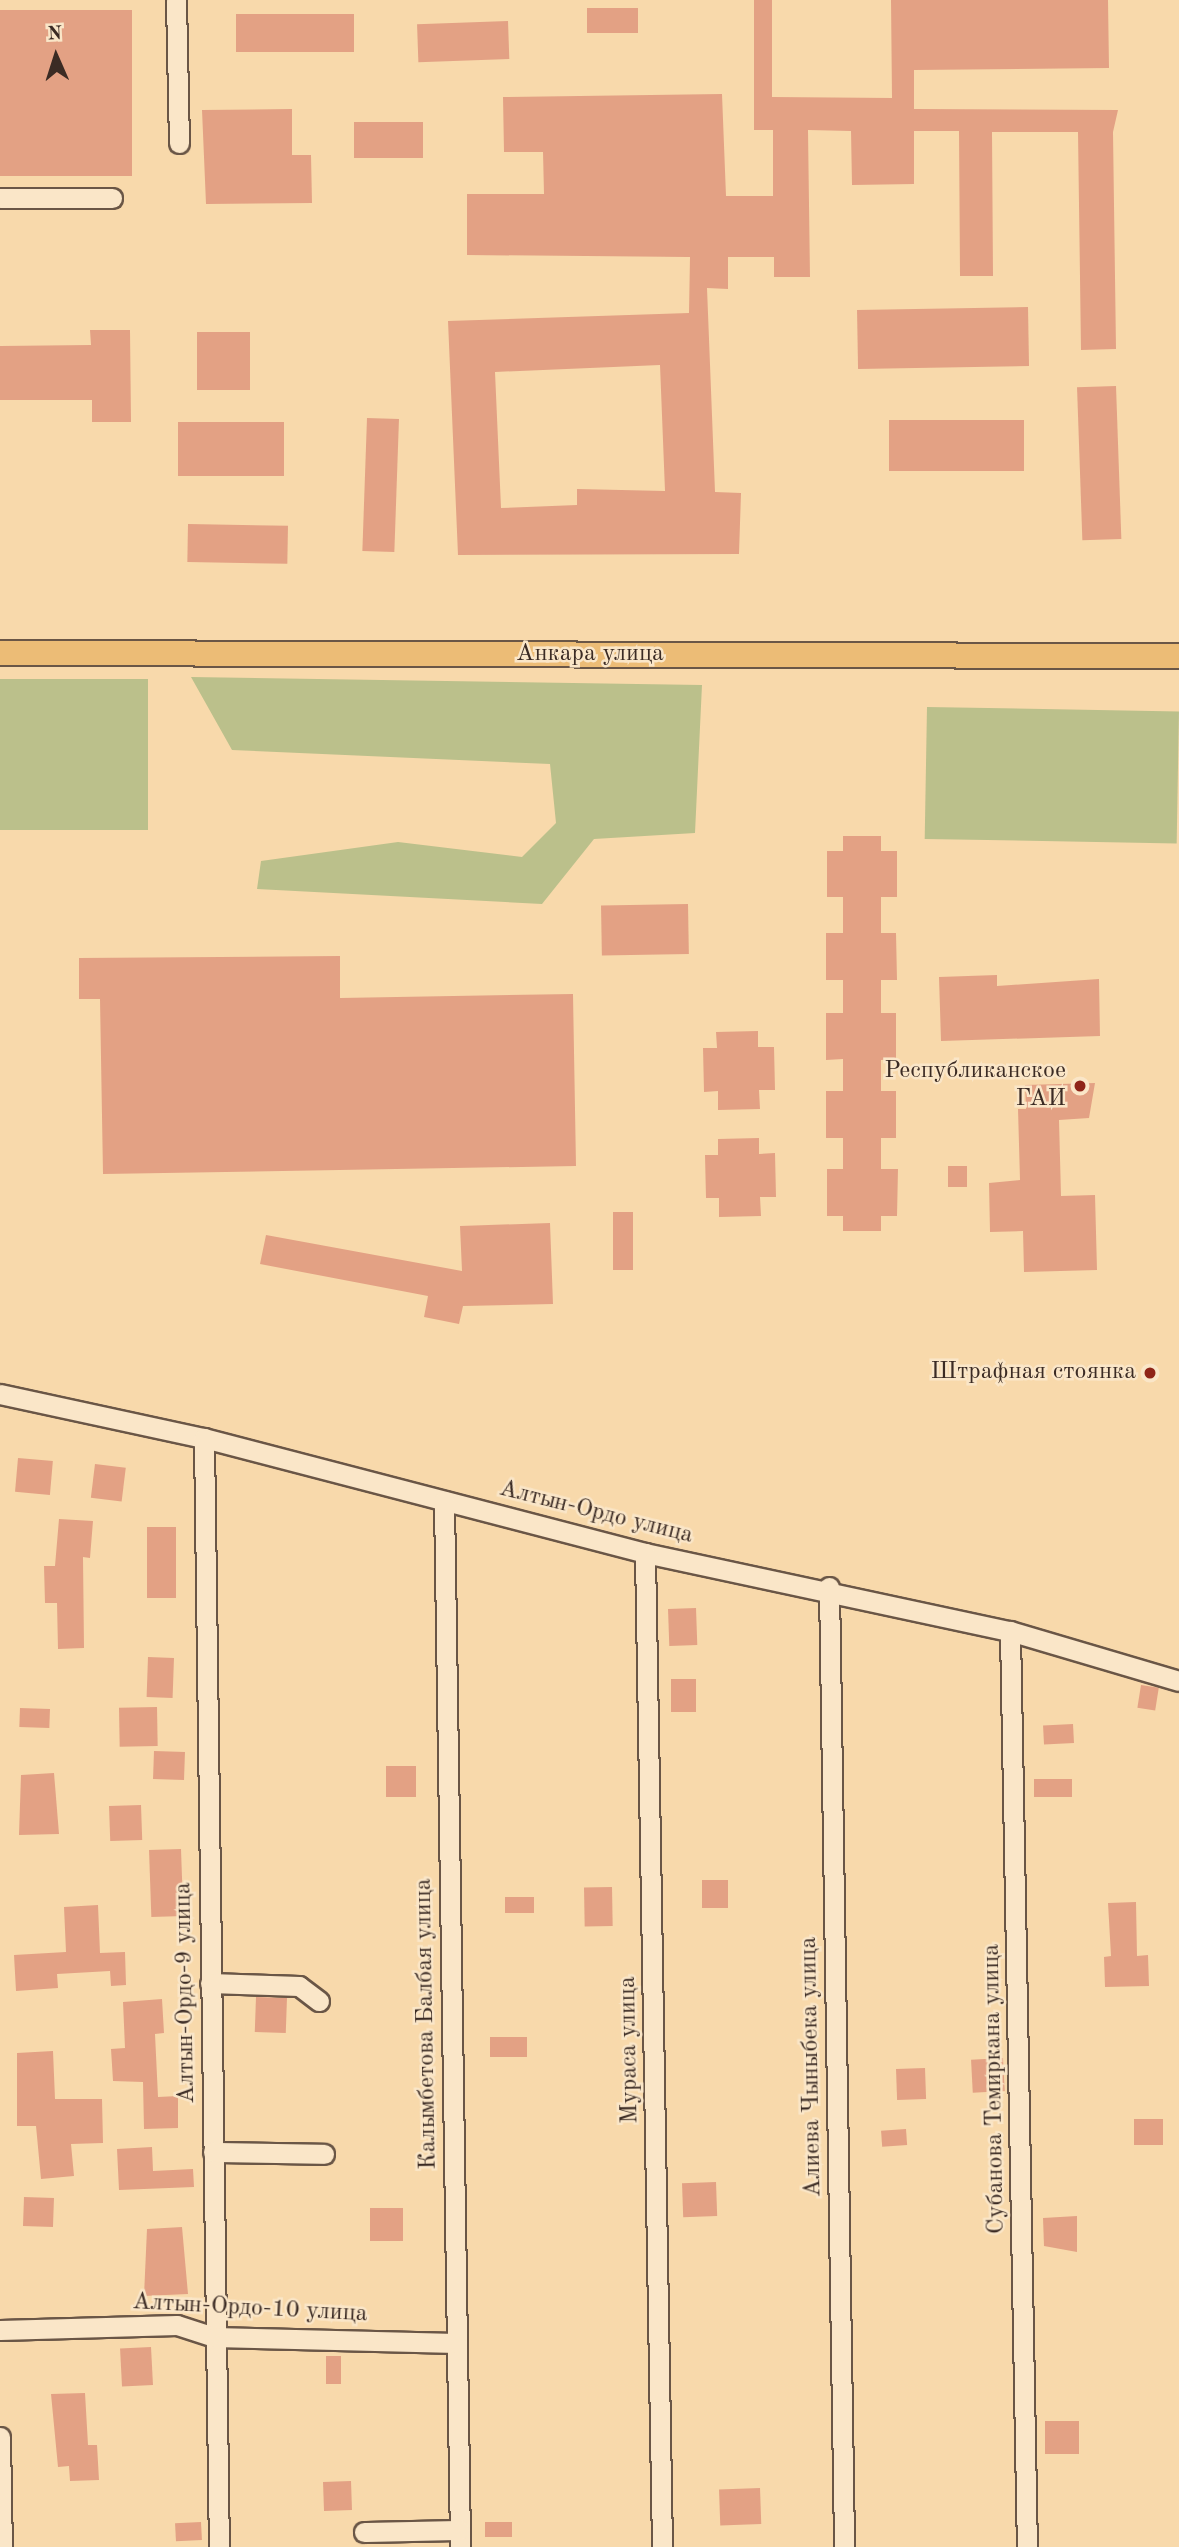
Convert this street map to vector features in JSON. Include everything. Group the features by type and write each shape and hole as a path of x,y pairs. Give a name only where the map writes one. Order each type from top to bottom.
{"main road":[{"name":"Анкара улица","path":"0,653 1179,656"}],"street":[{"path":"176,0 179,143"},
{"path":"0,198 112,198"},
{"name":"Алтын-Ордо улица","path":"0,1394 204,1438 645,1553 829,1587 1010,1631 1179,1681"},
{"name":"Алтын-Ордо-9 улица","path":"204,1438 214,2337 219,2547"},
{"name":"Калымбетова Балбая улица","path":"444,1501 459,2538"},
{"name":"Мураса улица","path":"645,1553 662,2547"},
{"name":"Алиева Чыныбека улица","path":"829,1587 844,2547"},
{"name":"Субанова Темиркана улица","path":"1010,1631 1027,2547"},
{"path":"210,1983 299,1986 319,2001"},
{"path":"212,2152 324,2154"},
{"name":"Алтын-Ордо-10 улица","path":"0,2330 177,2325 214,2337 456,2343"},
{"path":"0,2438 2,2547"},
{"path":"364,2532 459,2538"}],"green space":[{"path":"191,677 702,685 695,833 594,839 542,904 257,889 261,861 398,842 522,857 556,823 550,764 232,750"},
{"path":"0,679 148,679 148,830 0,830"},
{"path":"927,707 1179,711 1177,843 925,839"}],"building":[{"path":"754,0 772,0 772,97 892,98 891,0 1108,0 1109,68 914,70 914,109 1118,110 1113,132 1116,349 1081,350 1078,132 992,132 993,276 960,276 959,131 914,131 914,184 852,185 851,131 808,130 810,277 774,277 774,257 728,257 728,289 707,288 715,492 741,493 739,554 458,555 448,321 689,313 690,257 467,255 467,194 544,194 543,152 504,152 503,97 722,94 726,196 773,196 773,130 754,130","holes":["660,365 665,491 577,489 577,505 501,508 495,372"]},
{"path":"587,8 638,8 638,33 587,33"},
{"path":"0,10 132,10 132,176 0,176"},
{"path":"236,14 354,14 354,52 236,52"},
{"path":"508,21 509,59 418,62 417,24"},
{"path":"292,109 292,155 311,155 312,203 206,204 202,110"},
{"path":"354,122 423,122 423,158 354,158"},
{"path":"1028,307 1029,366 858,369 857,310"},
{"path":"90,330 130,330 131,422 92,422 92,400 0,400 0,346 91,345"},
{"path":"197,332 250,332 250,390 197,390"},
{"path":"1116,386 1121,539 1082,540 1077,387"},
{"path":"367,418 399,419 394,552 362,551"},
{"path":"889,420 1024,420 1024,471 889,471"},
{"path":"178,422 284,422 284,476 178,476"},
{"path":"188,524 288,526 287,564 187,562"},
{"path":"843,836 881,836 881,851 897,851 897,897 881,897 881,933 896,933 897,980 881,980 881,1013 896,1013 896,1059 881,1060 881,1091 896,1091 896,1138 881,1138 881,1169 898,1169 897,1216 881,1216 881,1231 843,1231 843,1216 827,1216 827,1169 843,1169 843,1138 826,1138 826,1091 843,1091 843,1059 826,1060 826,1013 843,1013 843,980 826,980 826,933 843,933 843,897 827,897 827,851 843,851"},
{"path":"688,904 689,954 602,956 601,906"},
{"path":"340,956 340,998 573,994 576,1166 103,1174 100,999 79,999 79,958"},
{"path":"997,975 997,986 1099,979 1100,1036 941,1041 939,977"},
{"path":"758,1031 758,1047 774,1047 775,1090 759,1090 760,1109 718,1110 718,1091 704,1092 703,1048 717,1048 716,1032"},
{"path":"1095,1083 1089,1118 1059,1120 1061,1196 1095,1195 1097,1270 1024,1272 1023,1231 990,1232 989,1183 1020,1180 1018,1109 1026,1109 1025,1085"},
{"path":"759,1138 759,1154 775,1153 776,1197 760,1197 761,1216 719,1217 719,1198 706,1198 705,1155 718,1155 718,1139"},
{"path":"948,1166 967,1166 967,1187 948,1187"},
{"path":"613,1212 633,1212 633,1270 613,1270"},
{"path":"550,1223 553,1304 463,1306 459,1324 424,1317 428,1296 260,1264 266,1235 462,1271 460,1226"},
{"path":"18,1458 53,1461 50,1495 15,1492"},
{"path":"95,1464 126,1468 122,1502 91,1498"},
{"path":"59,1519 93,1521 90,1558 83,1557 84,1648 58,1649 57,1603 45,1603 44,1566 55,1566"},
{"path":"147,1527 176,1527 176,1598 147,1598"},
{"path":"696,1608 697,1645 669,1646 668,1609"},
{"path":"148,1657 174,1658 173,1698 147,1697"},
{"path":"671,1679 696,1679 696,1712 671,1712"},
{"path":"1141,1685 1159,1688 1155,1711 1137,1708"},
{"path":"157,1707 158,1746 120,1747 119,1708"},
{"path":"20,1708 50,1709 49,1728 19,1727"},
{"path":"1073,1724 1074,1743 1044,1745 1043,1726"},
{"path":"154,1751 185,1752 184,1780 153,1779"},
{"path":"386,1766 416,1766 416,1797 386,1797"},
{"path":"54,1773 59,1834 19,1835 21,1775"},
{"path":"1034,1779 1072,1779 1072,1797 1034,1797"},
{"path":"141,1805 142,1840 110,1841 109,1806"},
{"path":"181,1849 183,1916 151,1917 149,1850"},
{"path":"702,1880 728,1880 728,1908 702,1908"},
{"path":"584,1887 612,1887 613,1926 585,1926"},
{"path":"505,1897 534,1897 534,1913 505,1913"},
{"path":"1136,1902 1137,1956 1148,1955 1149,1986 1105,1987 1104,1957 1111,1956 1108,1903"},
{"path":"98,1905 100,1953 125,1952 126,1985 111,1986 110,1971 57,1974 58,1988 16,1991 14,1955 66,1952 64,1907"},
{"path":"256,1997 287,1998 286,2033 255,2032"},
{"path":"162,1999 164,2033 155,2034 158,2097 178,2096 178,2128 144,2129 143,2082 113,2081 111,2049 125,2048 123,2002"},
{"path":"490,2037 527,2037 527,2057 490,2057"},
{"path":"53,2051 55,2099 102,2099 103,2143 71,2144 74,2176 41,2179 36,2126 17,2126 17,2053"},
{"path":"1003,2058 1005,2091 973,2093 971,2060"},
{"path":"925,2068 926,2099 897,2100 896,2069"},
{"path":"1134,2119 1163,2119 1163,2145 1134,2145"},
{"path":"906,2129 907,2145 882,2147 881,2131"},
{"path":"152,2147 153,2171 193,2169 194,2187 119,2190 117,2149"},
{"path":"716,2182 717,2216 683,2217 682,2183"},
{"path":"24,2197 54,2198 53,2227 23,2226"},
{"path":"370,2208 403,2208 403,2241 370,2241"},
{"path":"1077,2216 1077,2252 1044,2246 1043,2218"},
{"path":"182,2227 188,2294 144,2296 147,2229"},
{"path":"151,2347 153,2385 122,2387 120,2349"},
{"path":"326,2356 341,2356 341,2384 326,2384"},
{"path":"85,2393 88,2445 97,2445 99,2480 70,2481 69,2466 58,2467 51,2394"},
{"path":"1045,2421 1079,2421 1079,2454 1045,2454"},
{"path":"351,2481 352,2510 324,2511 323,2482"},
{"path":"760,2488 761,2524 720,2525 719,2489"},
{"path":"201,2522 202,2540 176,2541 175,2523"},
{"path":"485,2522 512,2522 512,2537 485,2537"}],"place":[{"name":"Республиканское ГАИ","path":"1080,1086"},
{"name":"Штрафная стоянка","path":"1150,1373"}]}
